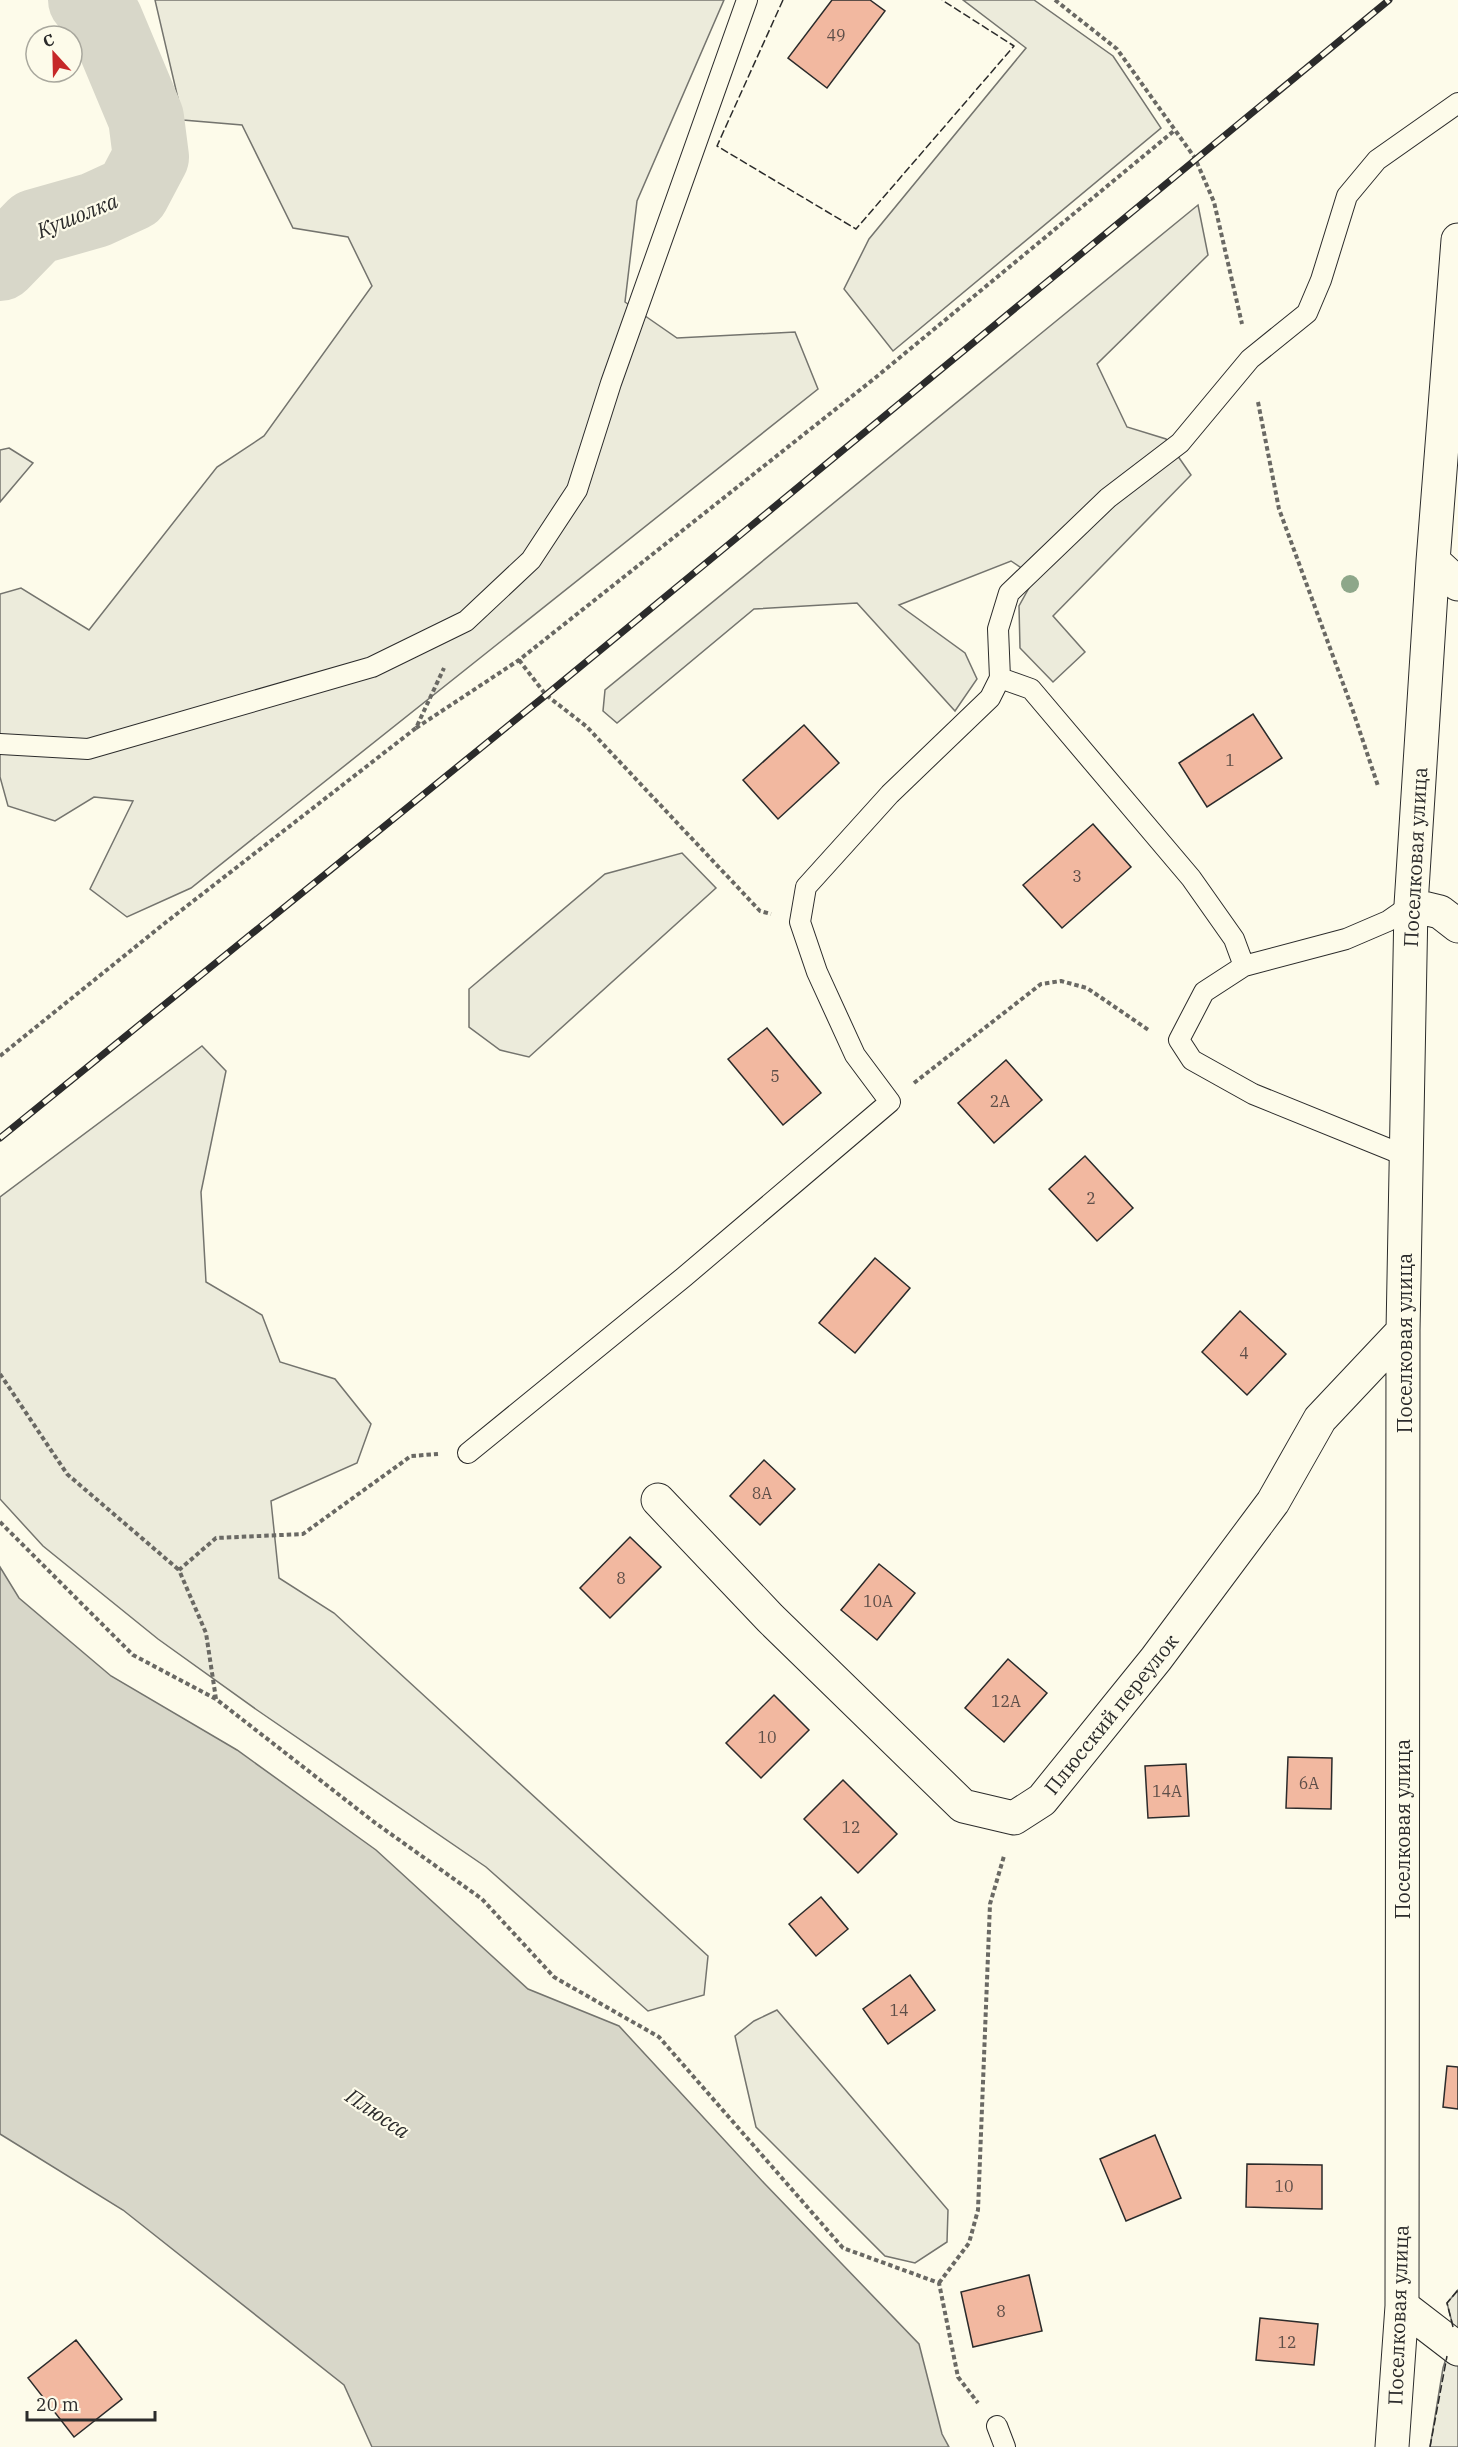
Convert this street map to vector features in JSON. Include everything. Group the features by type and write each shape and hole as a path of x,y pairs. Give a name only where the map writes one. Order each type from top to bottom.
{"street":[{"name":"Поселковая улица","path":"1392,2447 1402,2306 1403,1331 1411,905 1433,561 1458,240"},
{"path":"1433,561 1458,584"},
{"path":"1411,905 1440,912 1458,926"},
{"name":"Плюсский переулок","path":"1014,1818 1042,1800 1156,1659 1273,1503 1320,1419 1403,1331"},
{"path":"658,1500 770,1618 963,1806 1014,1818"},
{"path":"1402,2306 1458,2349"}],"lane":[{"path":"0,744 88,749 372,667 466,621 531,560 577,490 611,383 747,0"},
{"path":"468,1453 684,1277 890,1102 855,1055 817,972 800,922 806,887 890,794 990,698 1000,678 998,629 1010,593 1108,498 1180,443 1250,359 1307,313 1321,280 1347,196 1377,160 1458,103"},
{"path":"1000,678 1031,689 1176,860 1234,939 1244,966"},
{"path":"1406,1156 1253,1094 1192,1060 1179,1040 1204,992 1244,966 1346,939 1388,921 1411,905"},
{"path":"997,2426 1005,2447"}],"path":[{"path":"1055,0 1117,49 1195,158 1214,202 1250,359 1279,509 1352,708 1381,797"},
{"path":"0,1056 165,923 416,728 519,660 874,378 1175,130"},
{"path":"416,728 466,621"},
{"path":"519,660 546,695 586,726 760,910 800,922"},
{"path":"890,1102 1041,984 1061,981 1087,988 1151,1031 1179,1040"},
{"path":"0,1374 67,1474 179,1570 206,1633 216,1699"},
{"path":"179,1570 216,1538 303,1534 411,1456 468,1453"},
{"path":"0,1522 133,1655 216,1699 374,1822 482,1899 554,1977 659,2037 843,2248 939,2283"},
{"path":"997,2426 958,2377 939,2283 969,2243 978,2210 990,1904 1014,1818"}],"shaded area":[{"path":"155,0 724,0 637,201 625,302 677,338 795,332 818,389 191,888 127,917 90,889 133,801 94,797 55,821 8,806 0,777 0,594 21,588 89,630 217,467 264,436 372,286 348,237 293,228 242,125 183,120"},
{"path":"963,0 1034,0 1113,56 1161,128 893,351 844,289 869,239 1026,48"},
{"path":"1198,205 1208,255 1097,364 1127,427 1166,439 1191,475 1053,616 1085,652 1053,682 1020,648 1019,606 1035,577 1011,561 899,605 965,653 977,679 955,711 857,603 754,609 617,723 603,711 605,690"},
{"path":"9,448 33,463 0,502 0,450"},
{"path":"682,853 716,888 529,1057 500,1050 469,1027 469,989 605,874"},
{"path":"202,1046 226,1071 201,1192 206,1282 262,1315 280,1362 335,1379 371,1424 357,1463 271,1501 279,1578 334,1613 708,1956 704,1995 648,2011 486,1867 158,1639 43,1546 0,1499 0,1197"},
{"path":"777,2010 948,2210 947,2242 915,2263 885,2256 756,2127 735,2036 754,2021"},
{"path":"1458,2290 1458,2447 1430,2447 1443,2368 1451,2343 1453,2326 1447,2303"}],"water":[{"name":"Плюсса","path":"0,1567 19,1598 111,1676 237,1750 376,1850 528,1989 619,2026 764,2183 919,2344 942,2434 949,2447 372,2447 344,2385 123,2210 0,2134"}],"building":[{"path":"832,0 870,0 885,11 827,88 788,58"},
{"path":"1253,714 1282,758 1207,807 1179,763"},
{"path":"804,725 839,763 778,819 743,780"},
{"path":"1093,824 1131,867 1062,928 1023,885"},
{"path":"767,1028 821,1093 783,1125 728,1059"},
{"path":"1006,1060 1042,1100 994,1143 958,1103"},
{"path":"1085,1156 1133,1208 1097,1241 1049,1189"},
{"path":"875,1258 910,1288 855,1353 819,1323"},
{"path":"1240,1311 1286,1354 1247,1395 1202,1352"},
{"path":"764,1460 795,1489 760,1525 730,1496"},
{"path":"630,1537 661,1567 610,1618 580,1588"},
{"path":"879,1564 915,1593 877,1640 841,1610"},
{"path":"1008,1659 1047,1693 1004,1742 965,1708"},
{"path":"774,1695 809,1730 761,1778 726,1743"},
{"path":"1288,1757 1332,1758 1331,1809 1286,1808"},
{"path":"1186,1764 1189,1816 1148,1818 1145,1766"},
{"path":"843,1780 897,1834 858,1873 804,1819"},
{"path":"821,1897 848,1929 816,1956 789,1924"},
{"path":"910,1975 935,2010 888,2044 863,2009"},
{"path":"1447,2066 1458,2067 1458,2109 1443,2107"},
{"path":"1155,2135 1181,2198 1126,2221 1100,2159"},
{"path":"1247,2164 1322,2165 1322,2209 1246,2207"},
{"path":"1029,2275 1042,2331 973,2347 961,2292"},
{"path":"1260,2318 1318,2324 1314,2365 1256,2360"},
{"path":"76,2340 122,2399 74,2437 28,2378"}],"waterway":[{"name":"Кушолка","path":"0,263 35,227 95,210 132,193 151,157 146,118 105,20 86,0"}],"railway":[{"path":"0,1138 546,695 1389,0"}],"fence":[{"path":"783,0 717,146 856,229 1014,46 942,0"},
{"path":"1453,2327 1447,2303 1458,2290"},
{"path":"1430,2447 1447,2356"}]}
